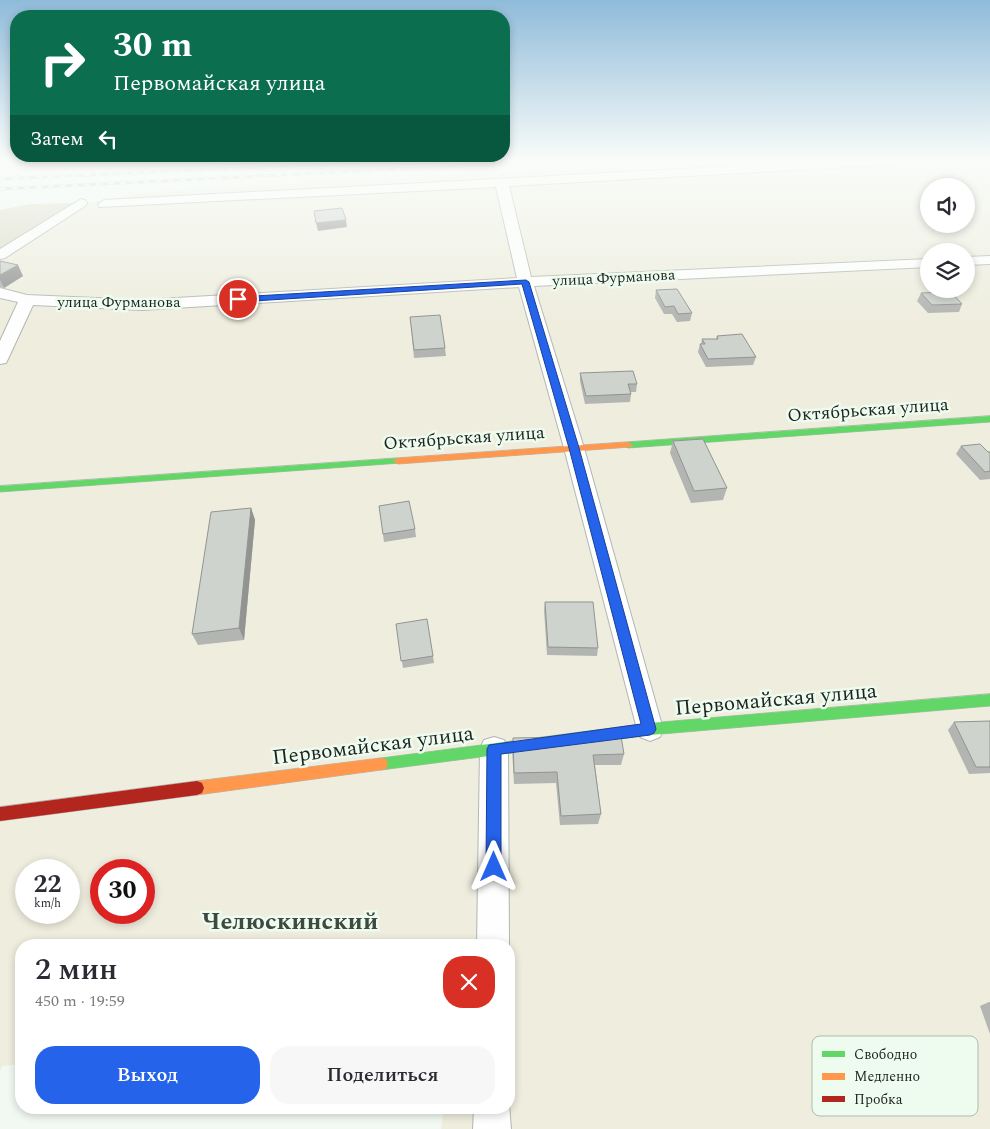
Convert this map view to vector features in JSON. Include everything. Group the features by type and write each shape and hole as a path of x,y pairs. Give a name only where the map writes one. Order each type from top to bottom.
{"street":[{"path":"0,255 64,214"},
{"path":"509,214 526,282 574,448 650,729"},
{"path":"975,261 990,260"},
{"name":"улица Фурманова","path":"0,292 26,300 142,305 526,282 920,263"},
{"path":"0,359 26,300"},
{"name":"Октябрьская улица","path":"0,488 990,418"},
{"name":"Первомайская улица","path":"0,814 650,729 990,700"},
{"path":"493,939 494,749"},
{"path":"492,1114 492,1129"}],"shaded area":[{"path":"0,214 60,214 0,251"},
{"path":"70,214 920,214 920,233 975,233 975,214 990,214 990,1129 441,1129 443,1114 515,1114 515,939 15,939 15,1065 2,1066 0,1071 0,259"}],"building":[{"path":"314,214 344,214 346,220 316,223"},
{"path":"0,261 18,265 0,275"},
{"path":"677,289 692,313 678,314 674,306 665,307 656,290"},
{"path":"926,298 956,298 962,304 932,305"},
{"path":"440,315 445,348 414,350 410,317"},
{"path":"742,334 756,357 708,359 700,344 705,344 702,339 718,339 717,336"},
{"path":"633,371 637,384 628,384 631,394 586,396 580,373"},
{"path":"703,439 727,488 694,491 673,441"},
{"path":"980,444 990,452 990,471 985,472 961,446"},
{"path":"409,501 415,529 383,534 379,506"},
{"path":"251,508 239,628 192,634 211,512"},
{"path":"545,602 593,602 598,648 548,647"},
{"path":"427,619 433,656 401,661 396,624"},
{"path":"990,721 990,767 976,767 954,722"},
{"path":"621,736 624,754 593,755 601,814 561,816 557,772 514,773 513,738"}],"traffic: fast":[{"path":"628,445 990,419"},
{"path":"0,489 398,461"},
{"path":"381,764 650,729 990,700"}],"traffic: slow":[{"path":"398,461 628,445"},
{"path":"197,788 381,764"}],"traffic: jam":[{"path":"0,814 197,788"}],"district":[{"name":"Челюскинский","path":"290,922"}],"route":[{"path":"238,299 526,282 574,448 650,729 494,749 494,867"}]}
